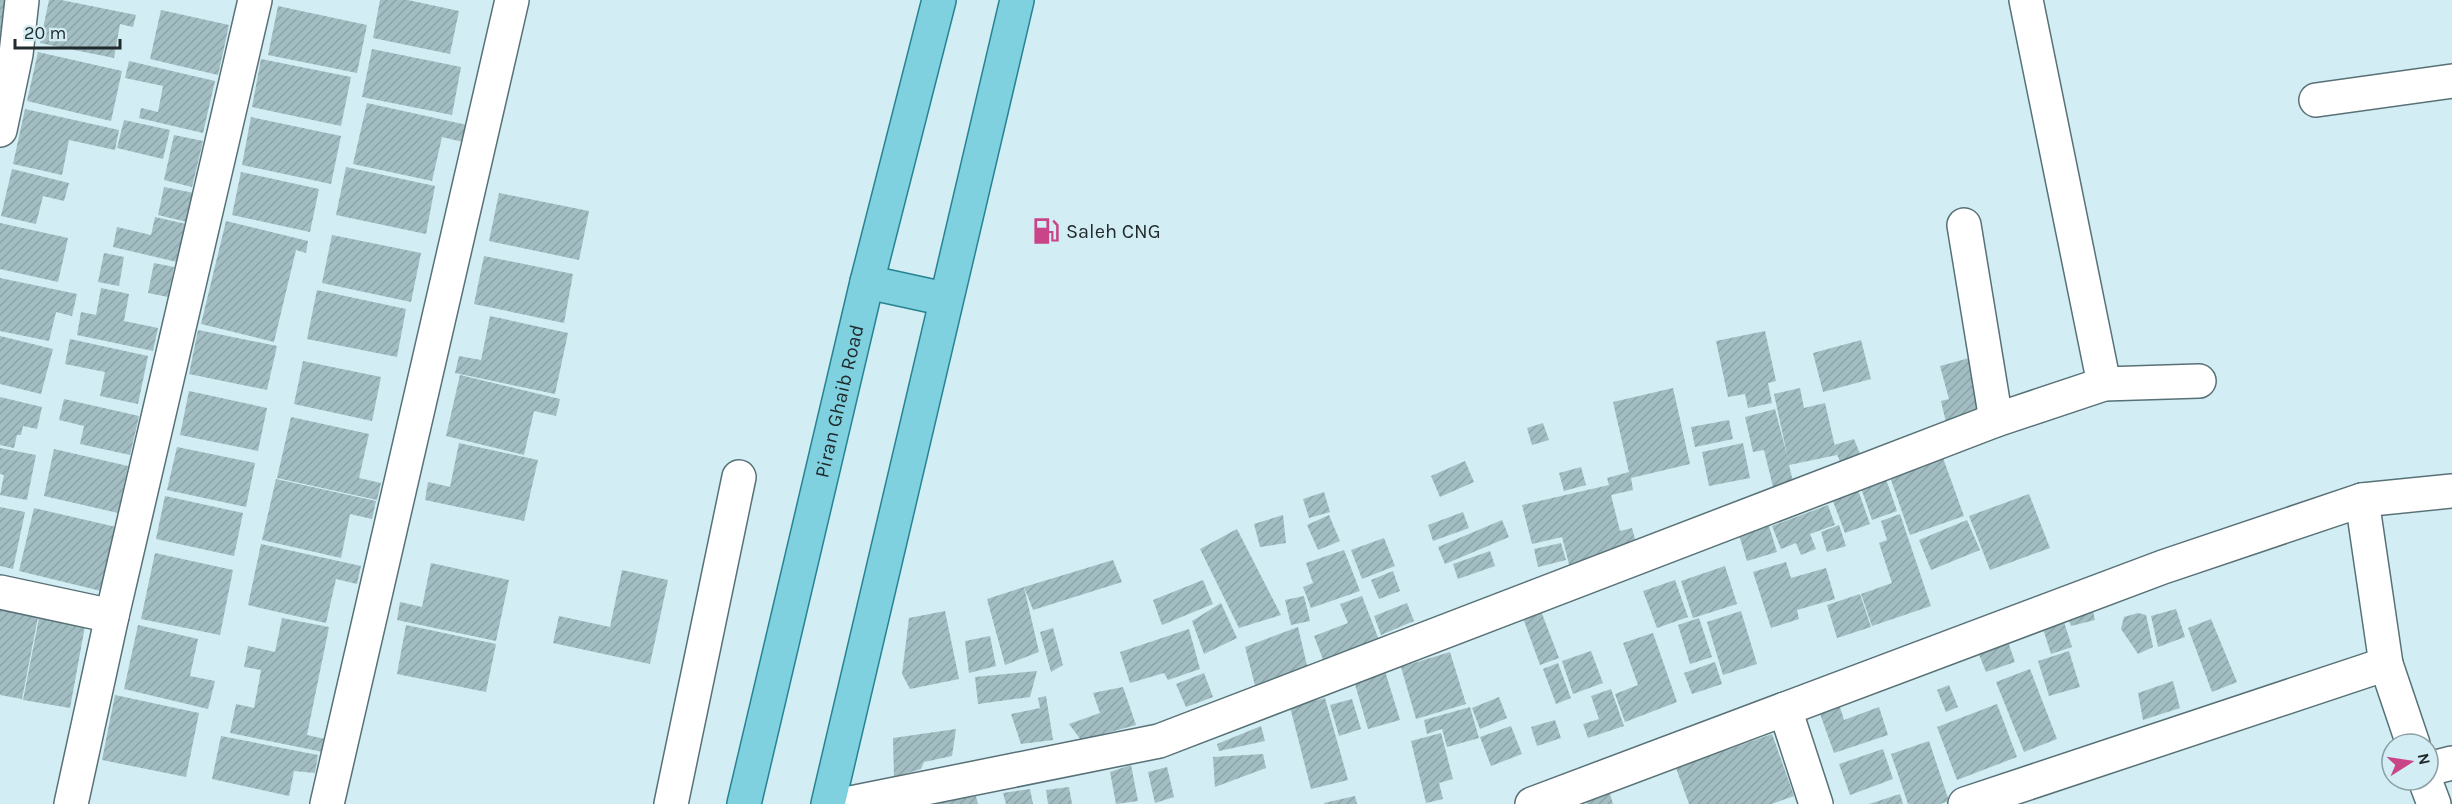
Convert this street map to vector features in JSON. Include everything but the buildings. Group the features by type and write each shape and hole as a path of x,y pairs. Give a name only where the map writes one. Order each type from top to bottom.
{"main road":[{"name":"Piran Ghaib Road","path":"744,804 867,282 939,0"},
{"path":"828,804 945,298 1017,0"},
{"path":"867,282 945,298"}],"street":[{"path":"0,130 8,56 22,0"},
{"path":"71,804 112,616 255,0"},
{"path":"327,804 512,0"},
{"path":"2026,0 2104,384"},
{"path":"2316,100 2452,81"},
{"path":"1964,225 1996,420"},
{"path":"846,804 1159,741 1996,420 2104,384 2199,381"},
{"path":"671,804 740,477"},
{"path":"1532,804 2163,567 2362,500 2452,491"},
{"path":"2362,500 2386,664 2409,732"},
{"path":"0,592 112,616"},
{"path":"1965,804 2386,664"},
{"path":"1785,709 1816,804"}],"place":[{"name":"Saleh CNG","path":"1046,231"}]}
